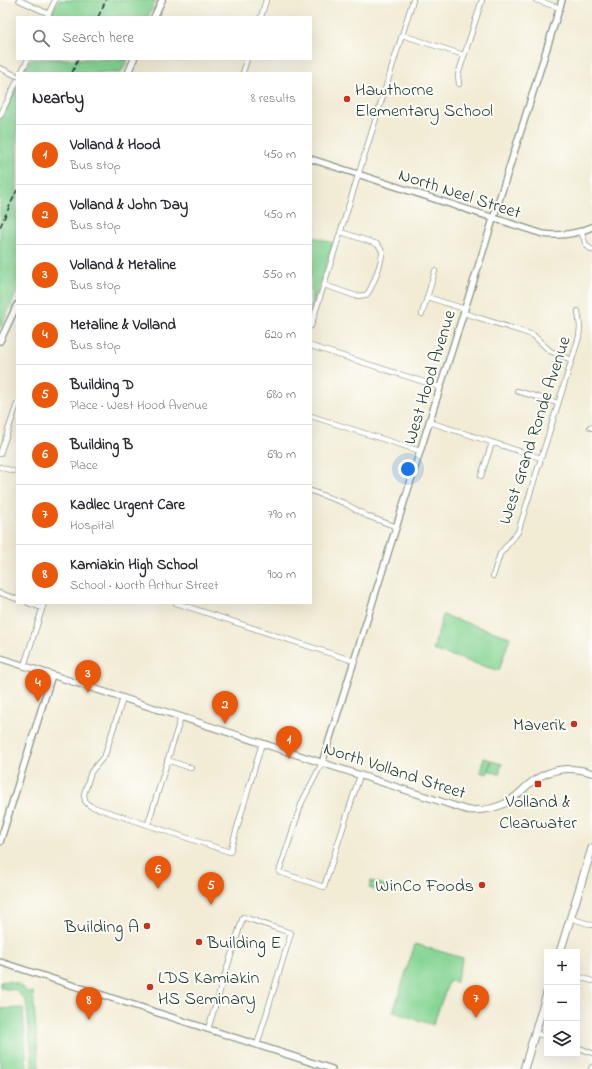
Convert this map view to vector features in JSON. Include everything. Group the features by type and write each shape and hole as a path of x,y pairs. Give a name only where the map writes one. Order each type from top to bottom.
{"main road":[{"name":"North Volland Street","path":"0,658 462,808 479,810 493,808 507,802 536,778 554,770 569,768 592,773"},
{"path":"561,949 592,848"},
{"path":"524,1069 544,1003"}],"street":[{"path":"20,0 48,15 55,0"},
{"path":"154,16 162,0"},
{"path":"261,16 266,0"},
{"path":"312,323 413,0"},
{"path":"458,84 458,75 482,0"},
{"path":"536,0 560,8"},
{"name":"West Hood Avenue","path":"360,775 324,887 279,872 302,802 322,763 562,0"},
{"path":"402,35 464,55"},
{"path":"22,72 28,60"},
{"path":"128,72 134,60"},
{"path":"243,72 247,60"},
{"path":"0,68 16,76"},
{"path":"0,116 16,83"},
{"name":"North Neel Street","path":"312,159 549,235 561,235 592,227"},
{"path":"581,231 586,245 592,250"},
{"path":"324,285 360,296 366,295 370,290 382,256 381,249 377,244 340,232"},
{"path":"422,314 434,271"},
{"path":"427,297 533,335 550,351 572,360"},
{"path":"0,341 16,307"},
{"name":"West Grand Ronde Avenue","path":"493,576 500,554 518,532 580,331 578,311"},
{"path":"312,346 440,387"},
{"path":"517,391 558,403"},
{"path":"0,454 16,410"},
{"path":"312,416 420,451"},
{"path":"429,422 541,458"},
{"path":"481,476 492,443"},
{"path":"0,467 13,471"},
{"path":"312,491 344,503 368,516 396,527"},
{"path":"0,593 16,599"},
{"path":"24,666 43,606 33,604"},
{"path":"179,604 354,661"},
{"path":"193,609 194,604"},
{"path":"0,842 52,676"},
{"path":"123,698 106,755 90,776 84,794 85,801 90,806 230,852 262,744"},
{"path":"148,824 181,717"},
{"path":"167,760 191,768"},
{"path":"208,1029 243,917 291,933 257,1045"},
{"path":"570,918 592,925"},
{"path":"0,962 332,1069"},
{"path":"580,977 592,981"},
{"path":"535,1033 544,1036"},
{"path":"580,1048 592,1052"}],"green space":[{"path":"58,0 156,0 148,16 50,16"},
{"path":"30,60 128,60 122,72 24,72"},
{"path":"16,88 16,294 0,328 0,121"},
{"path":"312,236 333,243 312,308"},
{"path":"443,615 510,637 499,671 433,650"},
{"path":"484,758 491,760 487,774 480,772"},
{"path":"492,761 502,764 499,774 489,771"},
{"path":"371,881 387,886 385,893 369,888"},
{"path":"415,944 463,958 456,982 449,981 433,1025 393,1012"},
{"path":"8,981 18,984 29,993 33,992 39,1069 33,1069 26,1001 15,990 0,988 0,982"},
{"path":"23,1008 27,1069 0,1069 0,1009"}],"railway":[{"path":"98,16 106,0"},
{"path":"72,72 78,60"},
{"path":"0,227 16,192"}],"place":[{"name":"Hawthorne Elementary School","path":"347,99"},
{"name":"Volland & Metaline","path":"88,693"},
{"name":"Metaline & Volland","path":"38,702"},
{"name":"Volland & John Day","path":"225,724"},
{"name":"Maverik","path":"574,724"},
{"name":"Volland & Hood","path":"289,759"},
{"name":"Volland & Clearwater","path":"538,784"},
{"name":"WinCo Foods","path":"482,885"},
{"name":"Building B","path":"158,889"},
{"name":"Building D","path":"211,905"},
{"name":"Building A","path":"147,926"},
{"name":"Building E","path":"199,942"},
{"name":"LDS Kamiakin HS Seminary","path":"150,987"},
{"name":"Kadlec Urgent Care","path":"476,1018"},
{"name":"Kamiakin High School","path":"89,1020"}]}
